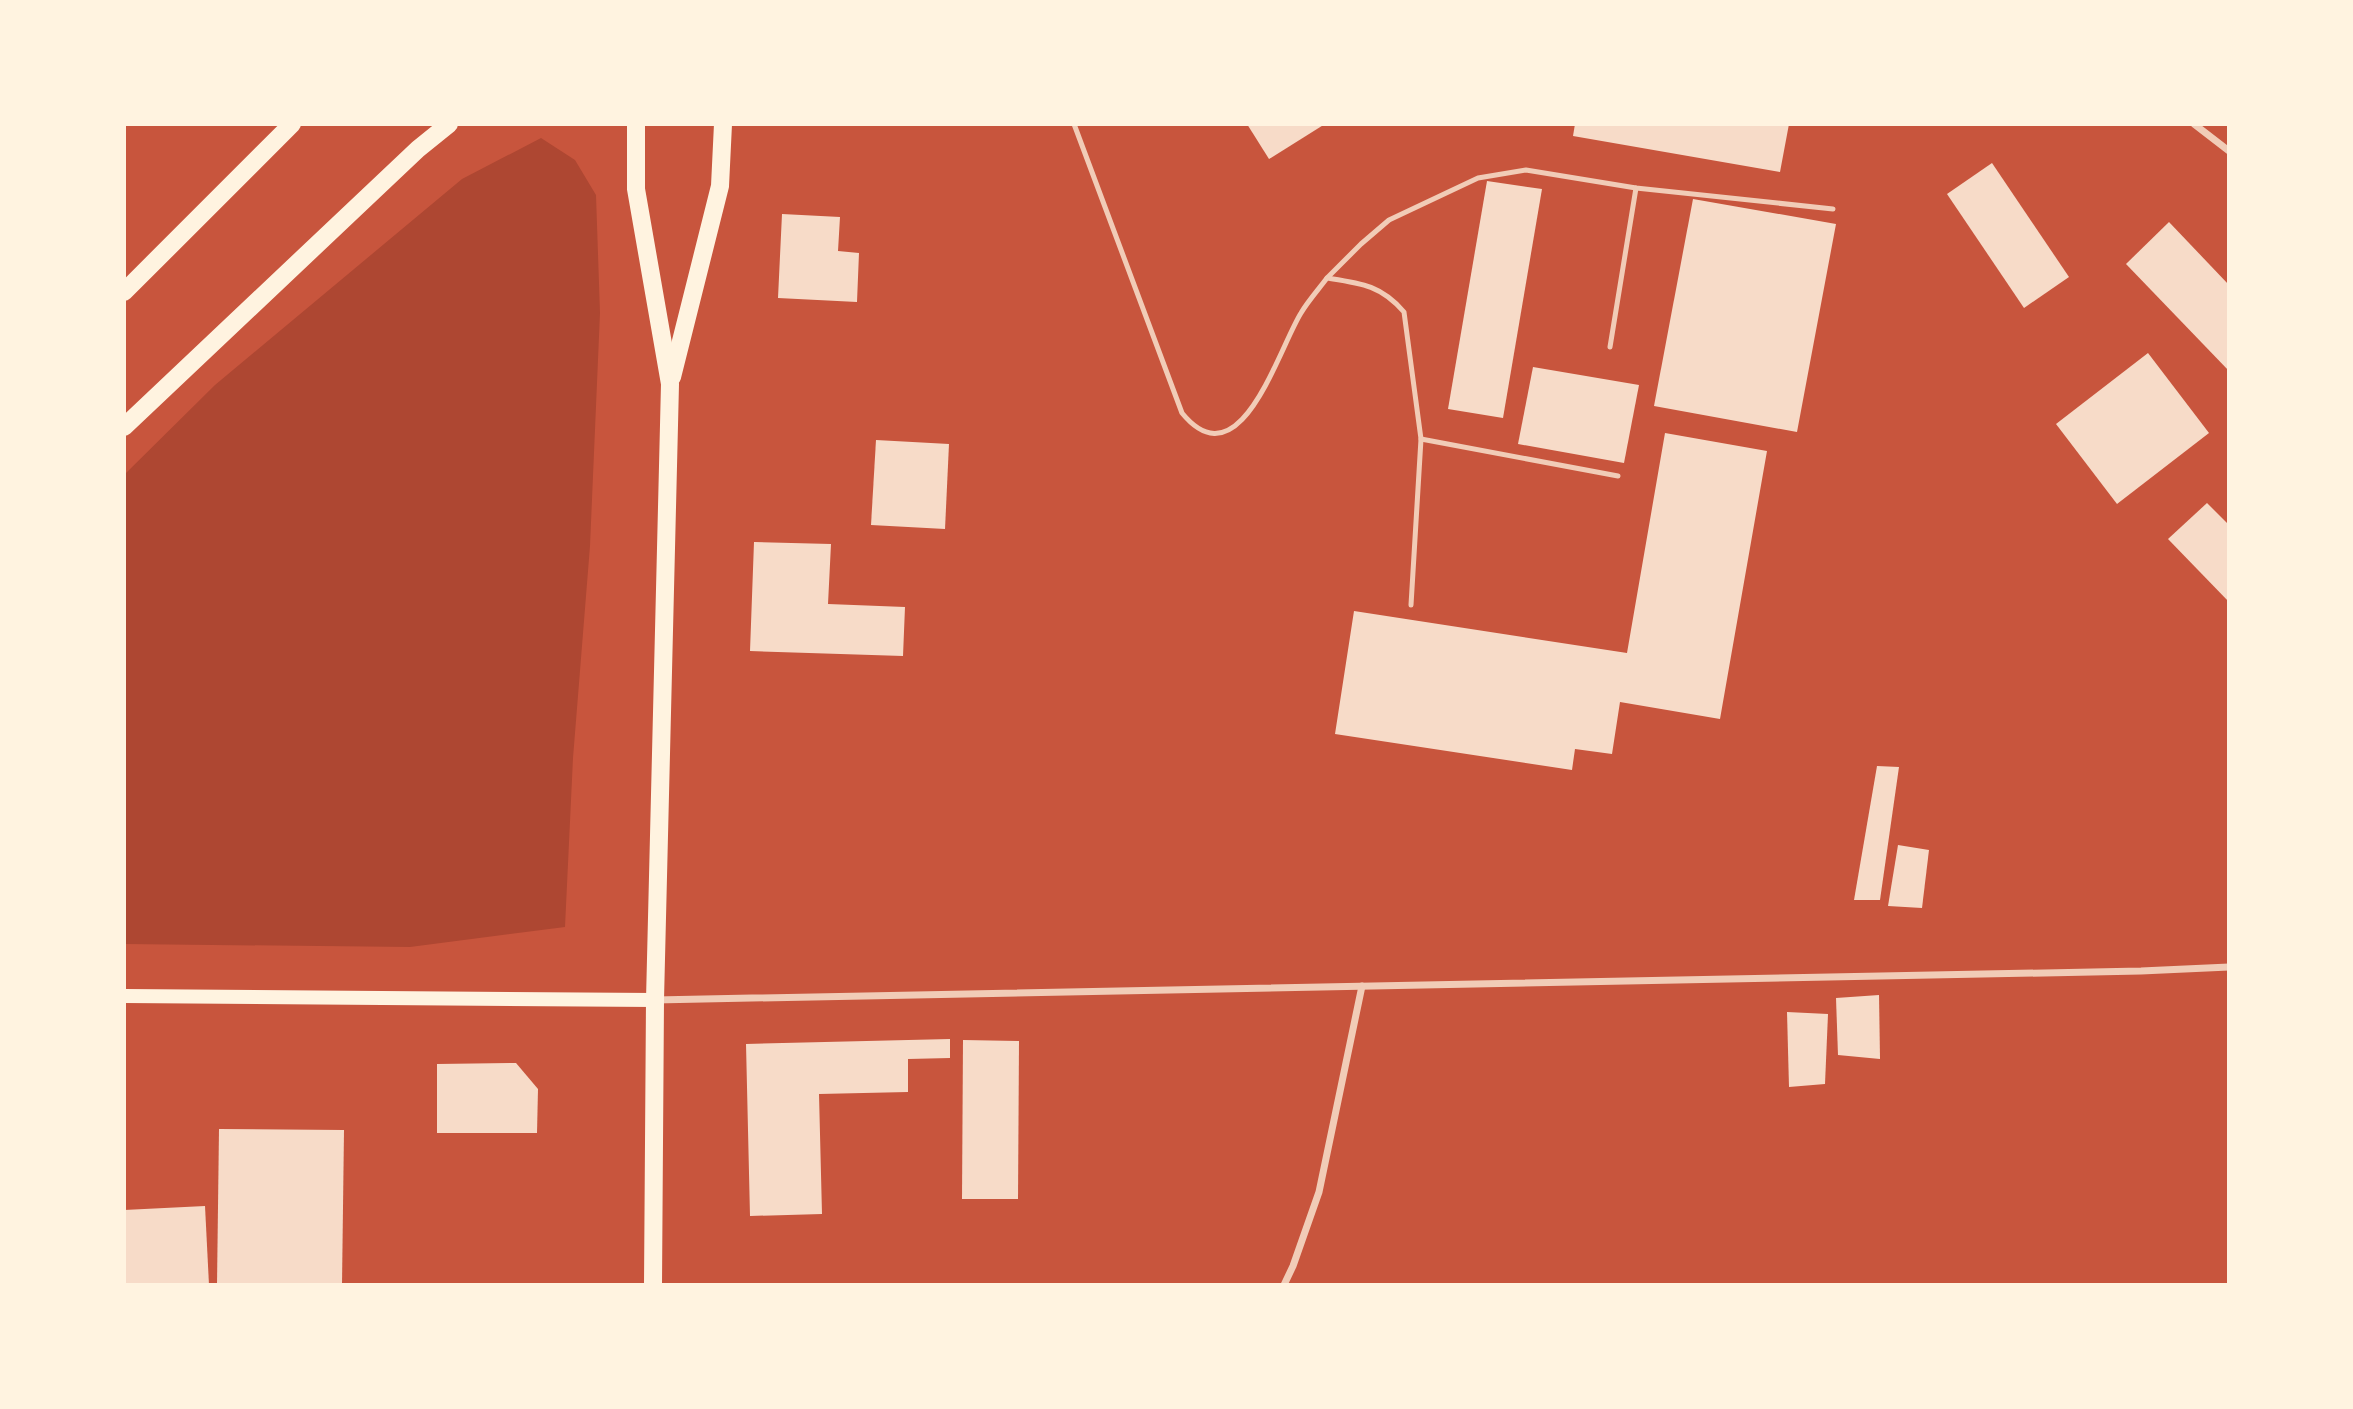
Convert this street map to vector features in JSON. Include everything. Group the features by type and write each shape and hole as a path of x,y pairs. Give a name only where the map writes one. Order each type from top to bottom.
{"main road":[{"path":"124,292 292,124"},
{"path":"124,427 418,149 449,124"},
{"path":"636,124 636,189 670,384 655,1000 653,1285"},
{"path":"670,384 720,186 723,124"},
{"path":"124,996 655,1000"}],"street":[{"path":"2194,124 2229,151"},
{"path":"655,1000 2141,971 2229,967"},
{"path":"1284,1285 1319,1192 1362,986"}],"lane":[{"path":"1074,124 1182,413 1194,427 1212,434 1235,428 1253,410 1301,313 1327,278 1361,244 1389,220 1478,178 1526,170 1636,188 1833,209"},
{"path":"1610,347 1636,188"},
{"path":"1327,278 1364,284 1390,296 1404,312 1421,439 1411,605"},
{"path":"1421,439 1618,476"}],"shaded area":[{"path":"541,138 575,160 596,195 600,313 590,546 573,758 565,927 410,947 124,944 124,475 215,385 462,179"}],"building":[{"path":"1247,124 1325,124 1269,159"},
{"path":"1575,124 1789,124 1780,172 1573,136"},
{"path":"1992,163 2069,277 2024,308 1947,194"},
{"path":"1487,181 1542,189 1503,418 1448,409"},
{"path":"1693,199 1836,224 1797,432 1654,406"},
{"path":"782,214 840,217 838,251 859,253 857,302 778,298"},
{"path":"2169,222 2229,285 2229,371 2126,264"},
{"path":"2148,353 2209,433 2117,504 2056,424"},
{"path":"1533,367 1639,385 1624,463 1518,444"},
{"path":"1665,433 1767,451 1720,719 1620,702 1612,754 1575,749 1572,770 1335,734 1354,611 1627,653"},
{"path":"876,440 949,444 945,529 871,525"},
{"path":"2207,503 2229,525 2229,602 2168,539"},
{"path":"754,542 831,544 828,604 905,607 903,656 750,651"},
{"path":"1877,766 1899,767 1880,900 1854,900"},
{"path":"1898,845 1929,850 1922,908 1888,906"},
{"path":"1879,995 1880,1059 1838,1055 1836,998"},
{"path":"1787,1012 1828,1014 1825,1084 1789,1087"},
{"path":"950,1039 950,1058 908,1059 908,1092 819,1094 822,1214 750,1216 746,1044"},
{"path":"963,1040 1019,1041 1018,1199 962,1199"},
{"path":"516,1063 538,1089 537,1133 437,1133 437,1064"},
{"path":"219,1129 344,1130 342,1285 217,1285"},
{"path":"205,1206 209,1285 124,1285 124,1210"}]}
